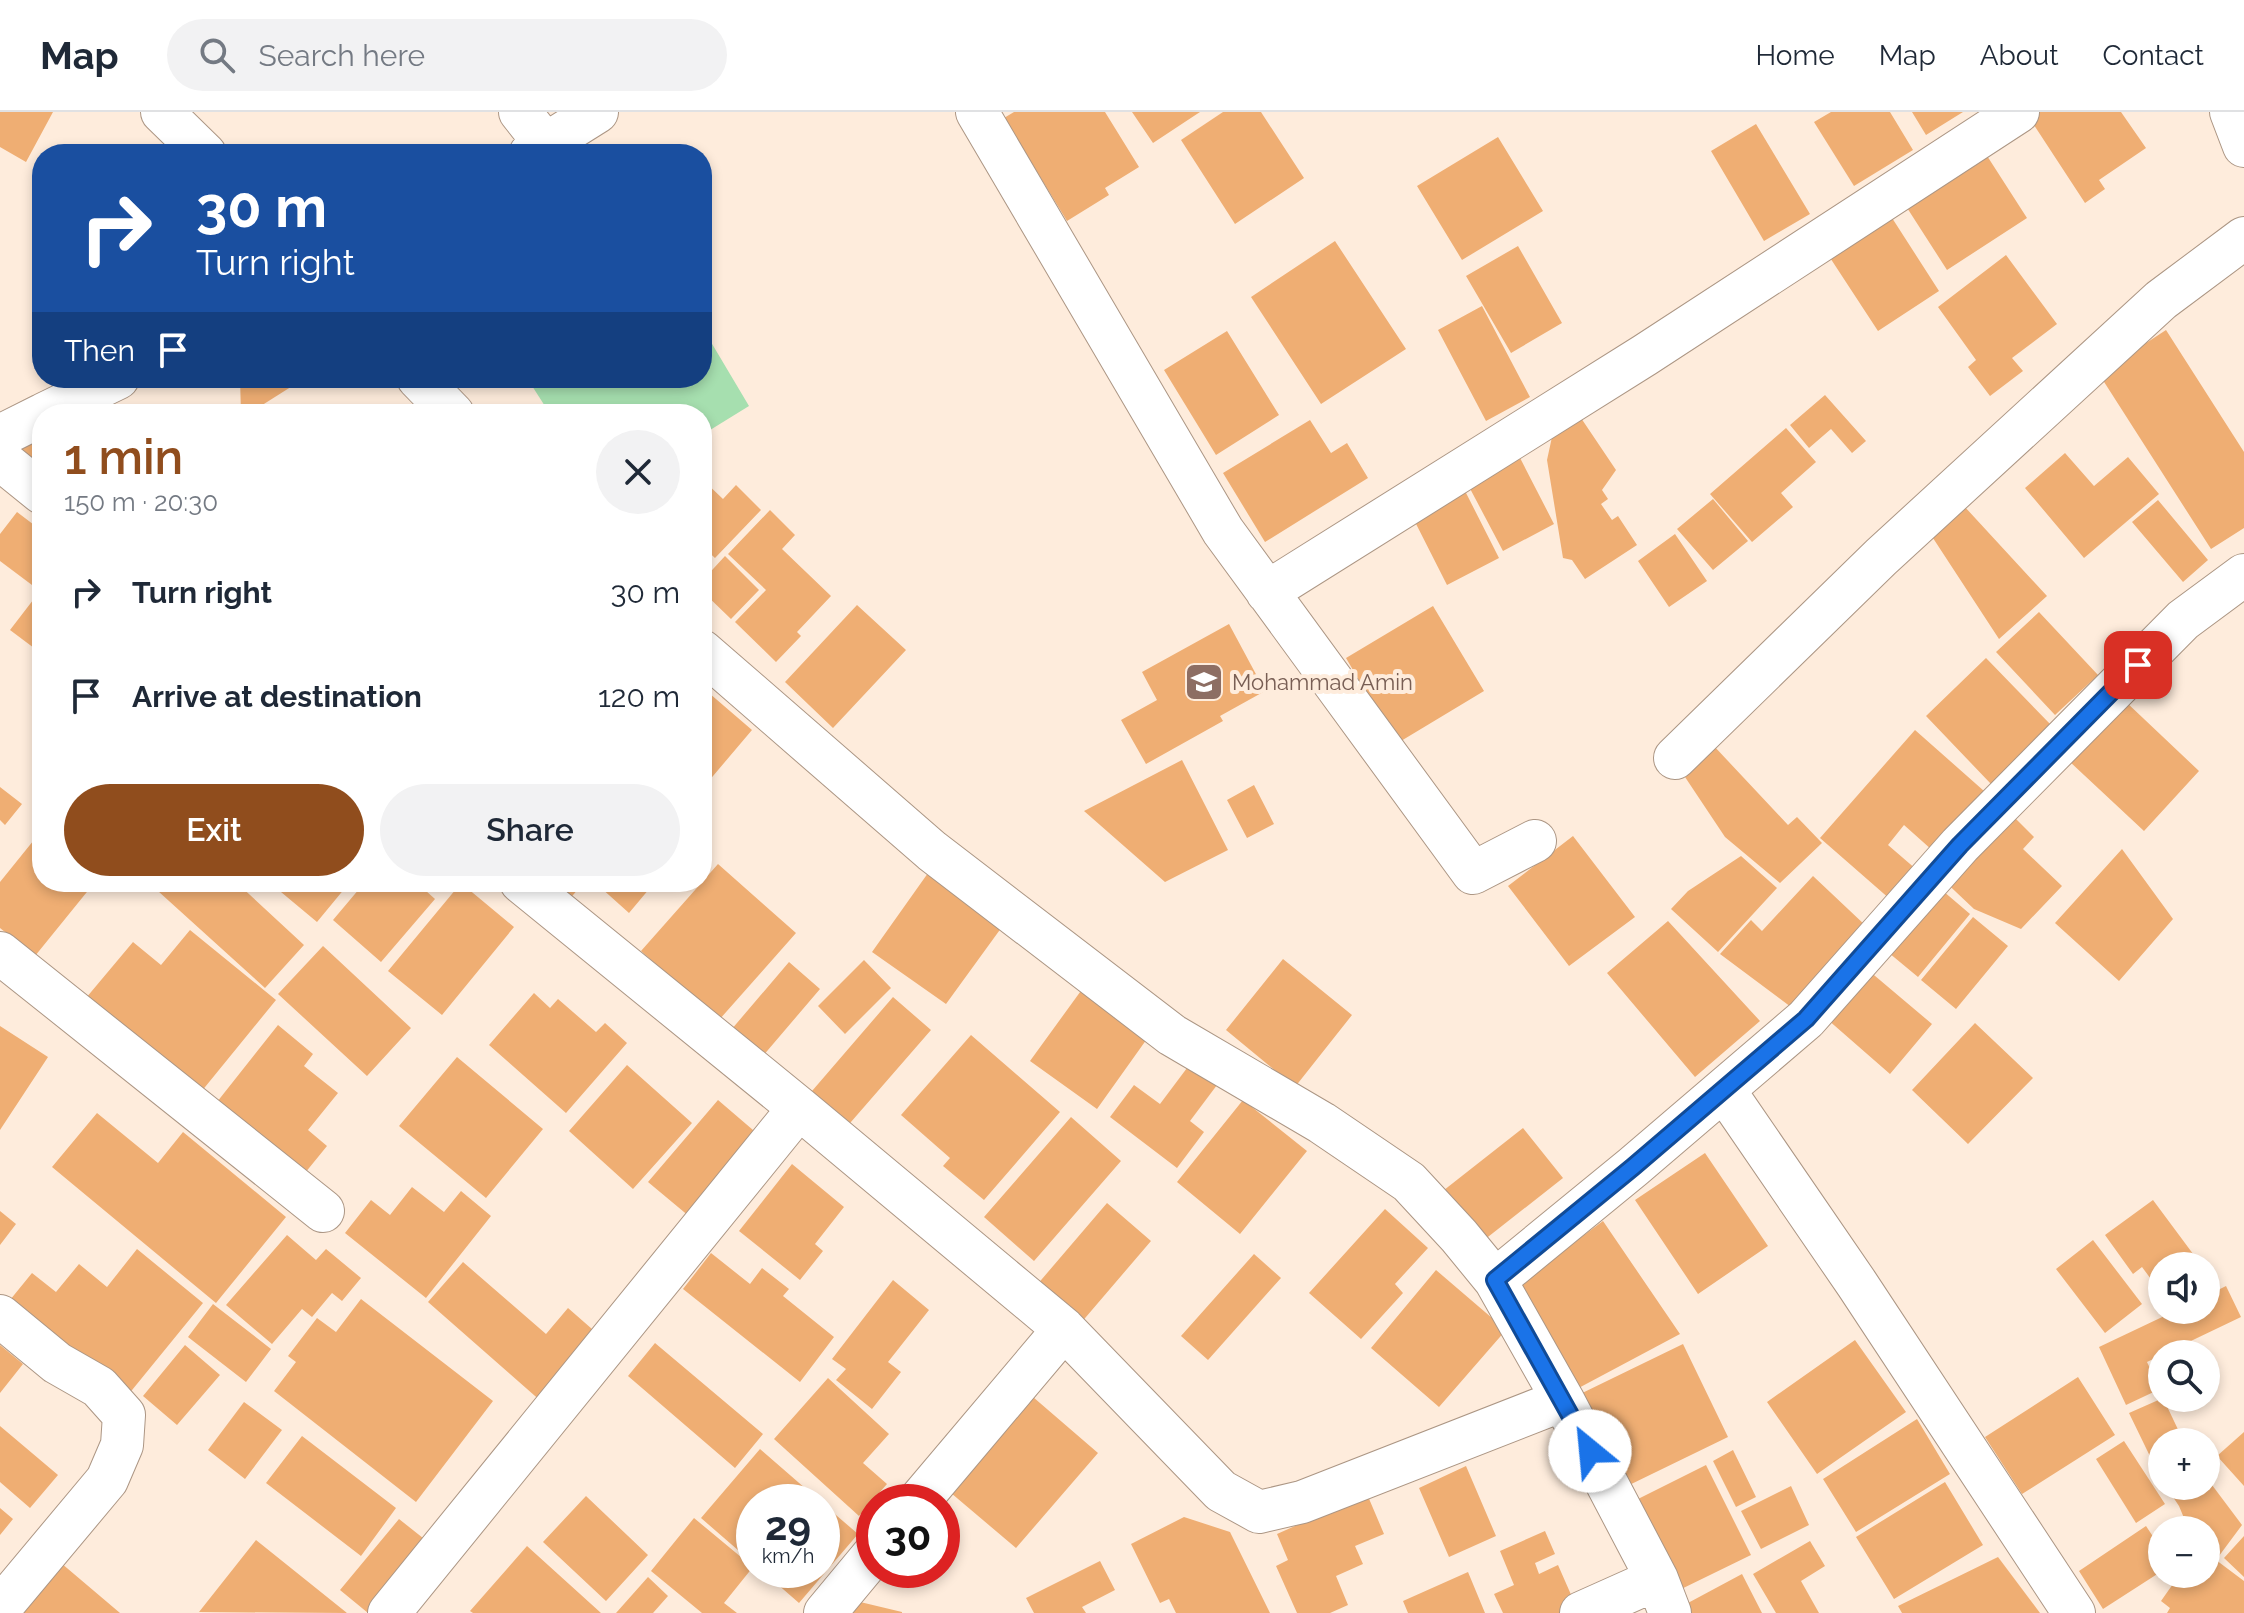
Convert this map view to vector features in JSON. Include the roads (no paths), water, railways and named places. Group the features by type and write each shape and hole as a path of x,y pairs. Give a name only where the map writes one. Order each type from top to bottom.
{"street":[{"path":"162,112 195,144"},
{"path":"520,112 536,144"},
{"path":"546,144 597,112"},
{"path":"977,112 1223,531 1473,873 1535,841"},
{"path":"1267,592 1645,355 2018,112"},
{"path":"2231,112 2244,146"},
{"path":"1675,758 1881,557 2149,311 2244,238"},
{"path":"65,404 98,388"},
{"path":"428,388 443,404"},
{"path":"0,436 32,420"},
{"path":"0,459 32,485"},
{"path":"1495,1280 1806,1019 1960,845 2183,620 2244,575"},
{"path":"712,660 932,851 1172,1035 1322,1123 1409,1182 1459,1236 1495,1280 1563,1400 1664,1596 1581,1613"},
{"path":"533,892 1064,1329 1221,1491 1259,1512 1302,1502 1563,1400"},
{"path":"0,953 323,1211"},
{"path":"1724,1090 1857,1284 2074,1613"},
{"path":"389,1613 799,1108"},
{"path":"0,1316 57,1363 99,1387 124,1415 122,1445 107,1480 0,1608"},
{"path":"933,1484 1064,1329"},
{"path":"825,1613 856,1576"}],"place":[{"name":"Mohammad Amin","path":"1204,682"}]}
